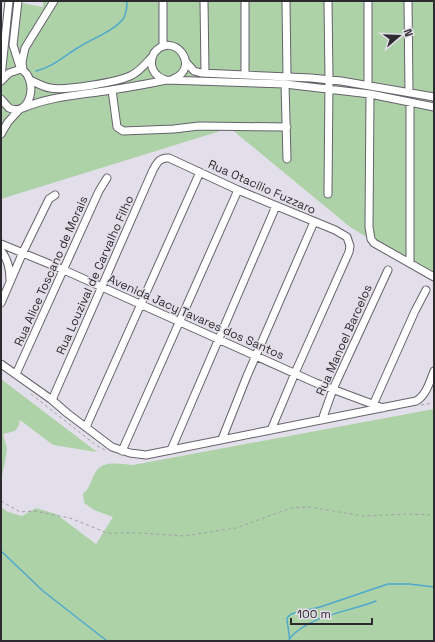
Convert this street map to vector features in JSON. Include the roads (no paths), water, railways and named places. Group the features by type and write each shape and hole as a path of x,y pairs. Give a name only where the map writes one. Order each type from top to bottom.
{"street":[{"path":"1,77 9,1"},
{"path":"18,1 13,45 22,70 30,80 49,88 63,89 116,80 132,75 152,57 157,50 164,46 172,46 179,49 184,54 186,62 194,71 205,73 286,76 329,80 368,85 434,97"},
{"path":"22,70 25,48 54,1"},
{"path":"163,1 164,46"},
{"path":"204,1 205,73"},
{"path":"245,1 245,75"},
{"path":"286,1 286,76"},
{"path":"328,1 328,194"},
{"path":"368,1 368,85"},
{"path":"408,1 409,92"},
{"path":"13,45 25,48"},
{"path":"152,57 151,65 154,72 162,79 285,84 370,94 434,107"},
{"path":"1,99 9,108 21,109 36,102 51,98 171,80 182,73 186,62"},
{"path":"1,81 9,73 22,70"},
{"path":"1,134 8,122 28,102 31,92 30,80"},
{"path":"285,84 287,160"},
{"path":"112,90 116,127 123,131 212,126 287,127"},
{"path":"370,94 369,233 371,239 374,243 434,277"},
{"path":"410,102 410,263"},
{"name":"Rua Otacílio Fuzzaro","path":"159,160 169,158 238,190 347,237 350,246 342,269 320,314 295,373"},
{"name":"Rua Louzival de Carvalho Filho","path":"52,400 159,160"},
{"path":"86,427 200,172"},
{"name":"Rua Alice Toscano de Morais","path":"16,374 99,191 107,178"},
{"path":"122,451 238,190"},
{"path":"1,303 23,252 49,199 55,195"},
{"path":"171,450 276,206"},
{"path":"222,439 256,355 314,222"},
{"name":"Avenida Jacy Tavares dos Santos","path":"1,244 103,287 295,373 383,408"},
{"path":"1,251 5,255 9,267 10,283"},
{"name":"Rua Manoel Barcelos","path":"322,420 333,389 388,270"},
{"path":"373,405 415,311 426,290"},
{"path":"1,364 52,400 112,447 122,451 146,455 416,401 421,399 434,371"},
{"path":"271,430 295,373"}],"waterway":[{"path":"36,71 53,64 114,27 123,19 127,1"},
{"path":"1,551 43,591 107,641"},
{"path":"290,641 287,618 291,614 320,607 388,584 409,584 434,587"},
{"path":"289,639 307,624 318,619 376,601"}]}
